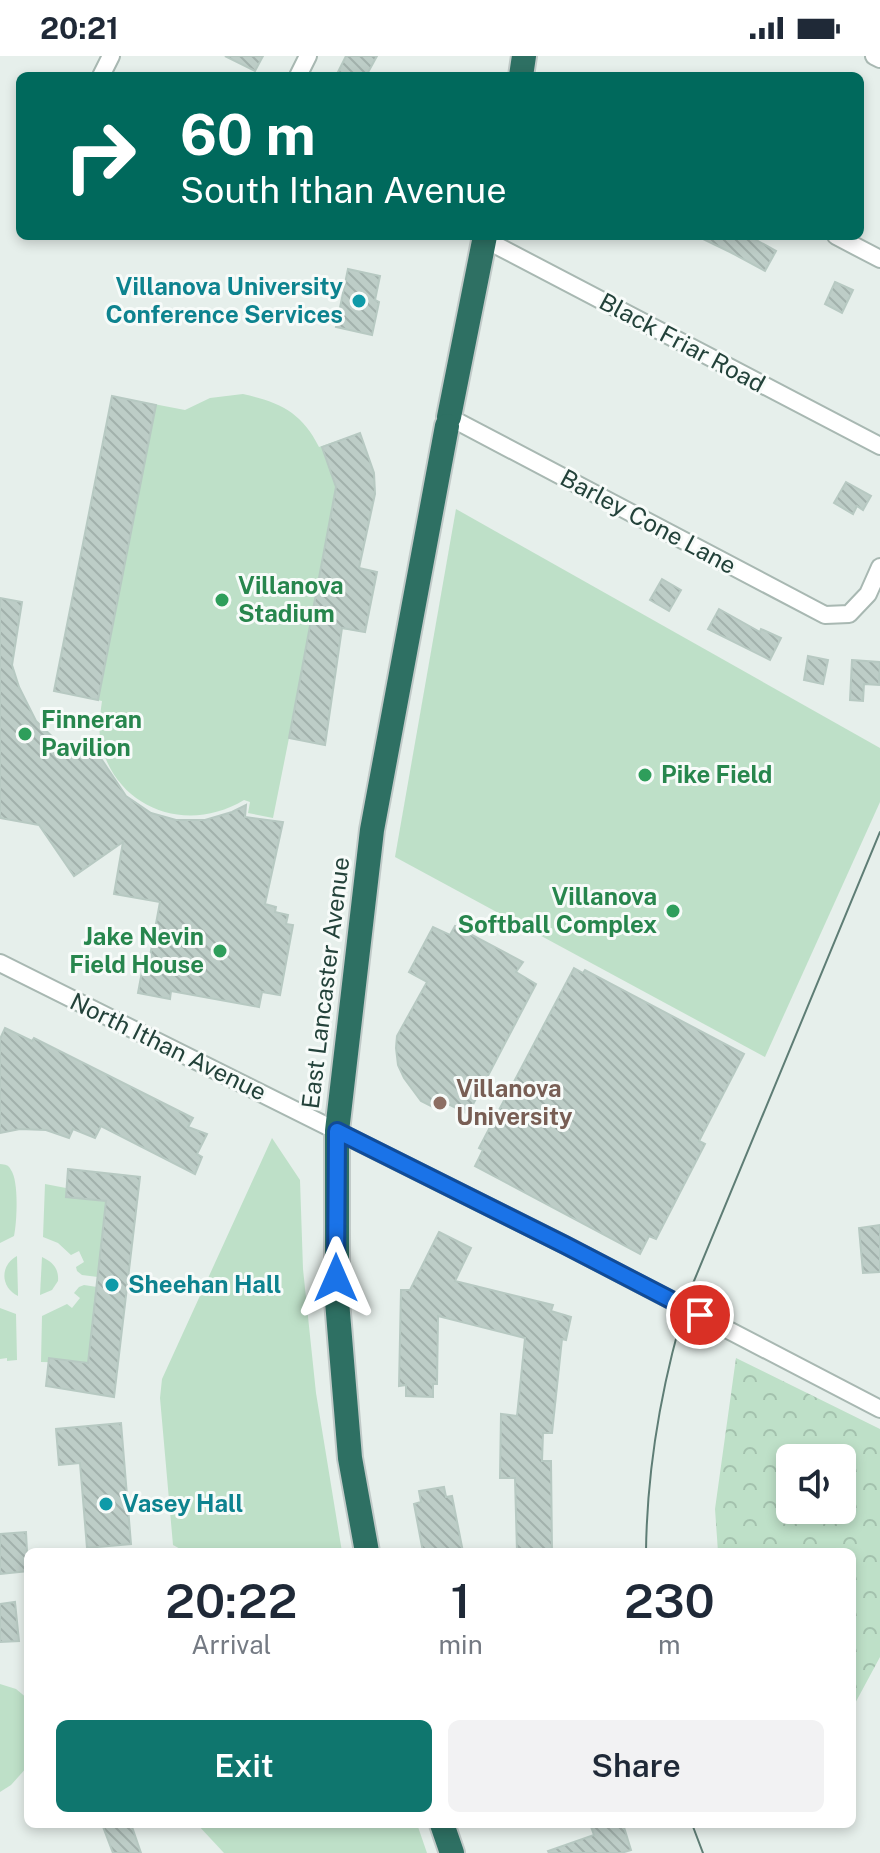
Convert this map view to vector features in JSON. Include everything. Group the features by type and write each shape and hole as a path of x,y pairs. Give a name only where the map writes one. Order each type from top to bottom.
{"highway":[{"name":"East Lancaster Avenue","path":"366,1548 350,1458 337,1301 337,1131 372,830 484,240"},
{"path":"443,1828 452,1853"}],"street":[{"path":"874,56 880,59"},
{"name":"Black Friar Road","path":"488,240 880,446"},
{"path":"844,240 880,259"},
{"name":"Barley Cone Lane","path":"448,422 825,615 849,614 868,594 880,567"},
{"name":"North Ithan Avenue","path":"0,963 565,1245 880,1409"}],"green space":[{"name":"Villanova Stadium","path":"243,394 288,410 305,425 319,447 360,433 375,494 359,568 377,572 365,632 342,629 325,745 289,738 273,818 248,813 250,802 244,800 200,815 178,815 158,810 139,800 122,785 109,767 100,739 102,701 54,691 112,396 185,410 210,398"},
{"name":"Pike Field","path":"456,509 880,748 880,802 765,1057 395,857"},
{"path":"272,1138 300,1180 303,1269 316,1393 341,1548 179,1548 173,1545 160,1398 162,1379"},
{"path":"0,1164 8,1166 14,1175 17,1202 14,1236 0,1243"},
{"path":"45,1184 66,1188 66,1197 106,1201 98,1277 82,1275 77,1271 76,1267 84,1262 79,1251 71,1255 58,1243 43,1237"},
{"path":"17,1256 18,1296 8,1287 4,1276 7,1265"},
{"path":"42,1257 54,1266 58,1281 52,1290 40,1295"},
{"path":"84,1285 97,1287 88,1363 41,1362 42,1316 67,1304 72,1308 80,1298 74,1293"},
{"path":"0,1308 16,1314 17,1360 0,1359"},
{"path":"736,1358 880,1429 880,1657 856,1702 856,1548 718,1548 715,1509"},
{"path":"0,1684 16,1689 24,1696 24,1770 0,1792"},
{"path":"201,1828 418,1828 427,1853 224,1853"}],"building":[{"path":"225,56 263,56 255,71"},
{"path":"346,56 377,56 368,72 338,72"},
{"path":"705,240 756,240 776,251 765,271"},
{"name":"Villanova University Conference Services","path":"348,269 380,276 375,300 379,302 372,335 336,327"},
{"path":"835,282 853,290 842,313 825,304"},
{"path":"112,396 156,405 98,700 54,691"},
{"path":"360,433 374,473 375,494 359,568 377,572 365,632 342,628 325,745 289,738 336,487 322,447"},
{"path":"846,482 871,496 863,510 857,506 853,514 834,503"},
{"path":"662,579 681,590 669,611 650,600"},
{"path":"0,598 22,602 12,665 36,721 63,747 80,755 94,748 126,796 151,813 176,820 205,820 246,805 245,817 283,822 265,904 276,907 275,912 288,915 286,924 293,925 280,995 262,992 259,1007 171,991 170,999 138,993 143,966 148,967 160,902 114,894 123,842 74,876 39,825 0,818"},
{"path":"719,609 760,632 761,629 781,638 770,660 708,629"},
{"path":"808,656 828,660 823,684 804,680"},
{"path":"852,660 880,662 879,685 864,684 863,701 850,700"},
{"path":"455,926 523,962 516,972 536,984 468,1114 440,1100 433,1107 421,1101 404,1078 398,1065 396,1048 397,1036 427,982 409,972 433,927 450,935"},
{"path":"574,968 583,973 585,970 744,1054 699,1141 705,1144 656,1239 649,1236 640,1254 475,1166 483,1150 479,1148"},
{"path":"5,1028 32,1041 34,1038 193,1118 188,1127 207,1134 197,1154 202,1157 195,1174 101,1126 95,1138 73,1129 69,1138 46,1130 20,1129 0,1133 0,1039"},
{"name":"Sheehan Hall","path":"68,1169 140,1177 114,1397 46,1386 49,1358 88,1363 106,1201 66,1197"},
{"path":"880,1225 880,1272 863,1273 859,1228"},
{"path":"439,1232 471,1248 455,1281 553,1305 551,1311 571,1317 566,1340 562,1339 552,1433 543,1433 542,1461 551,1461 552,1548 517,1548 515,1478 500,1478 501,1414 517,1416 525,1338 438,1316 437,1384 433,1384 433,1397 406,1396 406,1385 399,1386 401,1290 410,1290"},
{"name":"Vasey Hall","path":"121,1423 131,1544 87,1548 80,1463 59,1465 56,1429"},
{"path":"444,1487 446,1497 452,1496 462,1548 422,1548 414,1504 421,1502 419,1491"},
{"path":"26,1532 24,1571 0,1574 0,1534"},
{"path":"15,1602 19,1641 0,1642 0,1604"},
{"path":"104,1828 132,1828 141,1853 113,1853"},
{"path":"591,1828 624,1828 631,1850 621,1853 548,1851 594,1835"}],"tram line":[{"path":"646,1548 649,1486 658,1421 671,1357 689,1293 880,832"},
{"path":"694,1828 703,1853"}],"place":[{"name":"Villanova University Conference Services","path":"359,301"},
{"name":"Villanova Stadium","path":"222,600"},
{"name":"Finneran Pavilion","path":"25,734"},
{"name":"Pike Field","path":"645,775"},
{"name":"Villanova Softball Complex","path":"673,911"},
{"name":"Jake Nevin Field House","path":"220,951"},
{"name":"Villanova University","path":"440,1103"},
{"name":"Sheehan Hall","path":"112,1285"},
{"name":"Vasey Hall","path":"106,1504"}],"route":[{"path":"336,1278 337,1131 700,1315"}]}
